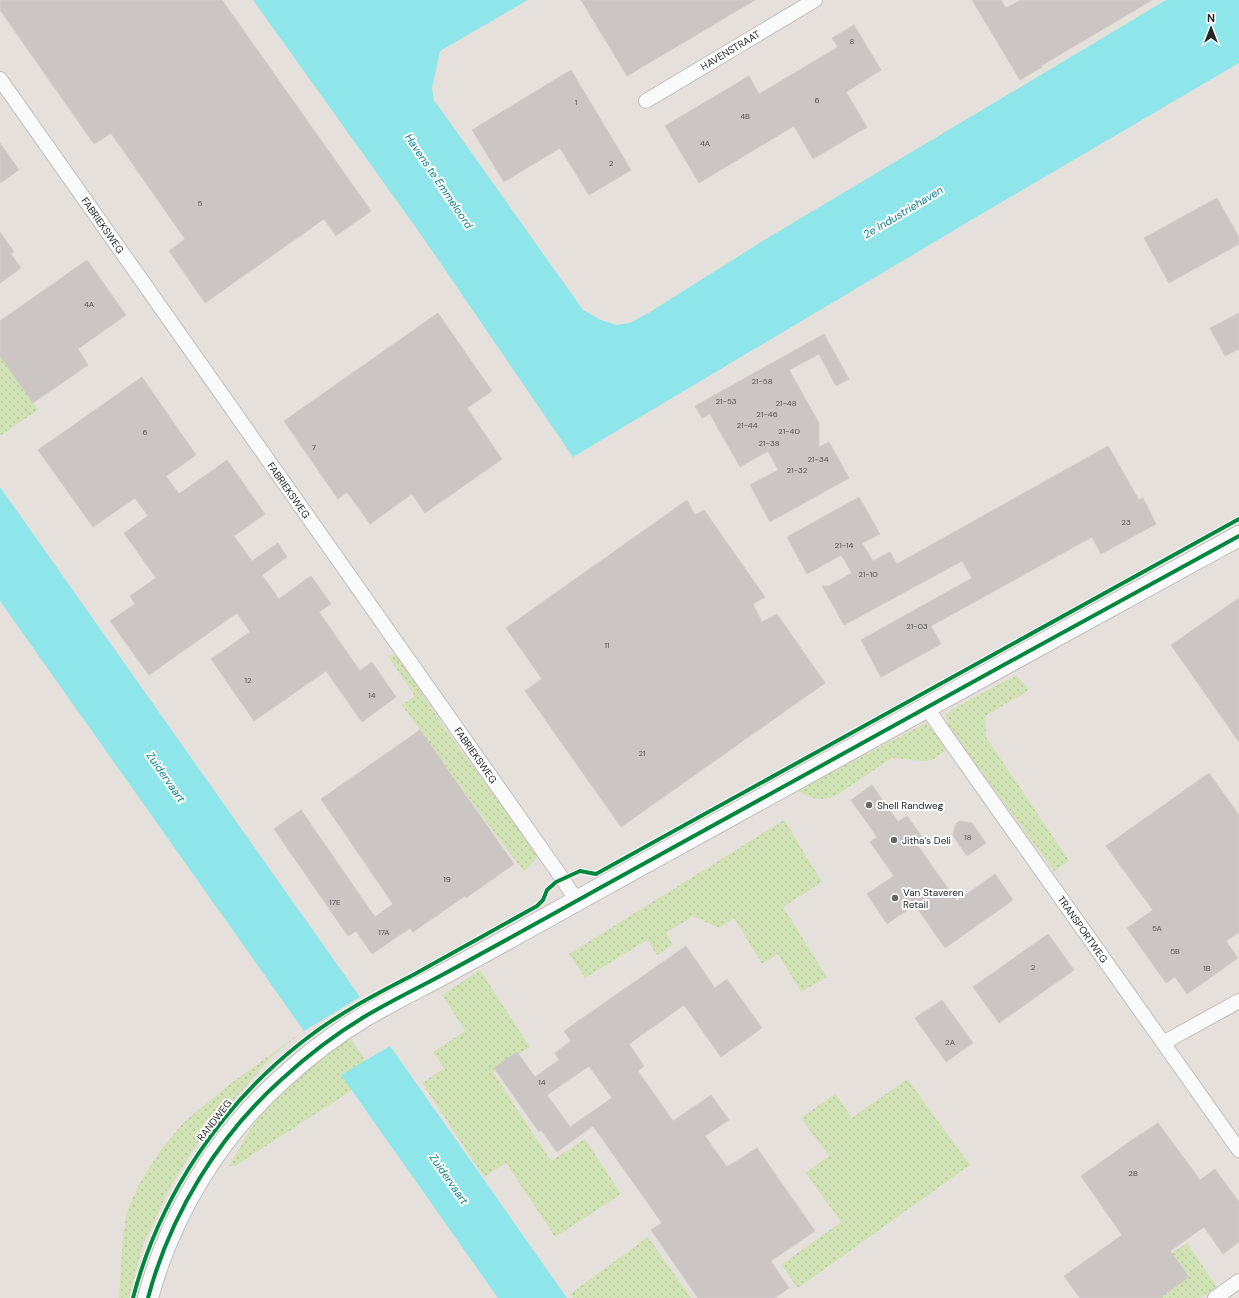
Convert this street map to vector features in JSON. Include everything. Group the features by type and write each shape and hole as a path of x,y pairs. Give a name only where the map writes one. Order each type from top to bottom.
{"street":[{"name":"HAVENSTRAAT","path":"646,101 815,0"},
{"name":"FABRIEKSWEG","path":"0,79 555,868 576,901"},
{"path":"148,1298 169,1240 205,1169 242,1119 280,1080 322,1045 364,1017 1239,536"},
{"name":"TRANSPORTWEG","path":"927,708 1239,1150"},
{"path":"1163,1043 1239,1001"},
{"path":"1215,1298 1239,1281"}],"green space":[{"path":"0,353 38,410 0,436"},
{"path":"387,655 393,655 399,658 445,729 536,852 537,856 535,860 524,871 497,837 402,705 415,696"},
{"path":"1016,675 1029,690 985,716 986,737 1069,861 1054,871 948,726 946,715 951,710"},
{"path":"924,724 933,730 947,749 934,759 919,761 892,758 837,795 826,799 816,799 797,790"},
{"path":"784,820 822,882 783,907 827,977 801,992 778,954 762,964 734,918 719,928 693,916 666,933 673,945 657,955 647,940 585,978 569,954"},
{"path":"480,970 530,1047 492,1071 551,1161 585,1139 621,1194 555,1237 506,1163 484,1177 422,1083 444,1068 433,1052 465,1031 442,995"},
{"path":"302,1032 272,1056 201,1138 170,1187 143,1245 129,1298 119,1298 123,1236 127,1212 139,1184 160,1151 184,1122 230,1084"},
{"path":"349,1036 366,1061 341,1075 352,1090 235,1166 229,1166 266,1103"},
{"path":"907,1079 970,1165 798,1288 781,1265 841,1222 806,1173 829,1156 801,1118 835,1094 852,1118"},
{"path":"648,1237 691,1298 573,1298 570,1294"},
{"path":"1187,1243 1217,1287 1200,1298 1104,1298"}],"water":[{"path":"253,0 528,0 440,51 432,88 434,100 583,310 601,320 616,325 630,323 650,312 766,239 1166,0 1239,0 1239,63 573,457 424,239"},
{"name":"Zuidervaart","path":"0,487 360,997 304,1031 0,601"},
{"name":"Zuidervaart","path":"390,1046 567,1298 498,1298 341,1075"}],"building":[{"path":"0,0 222,0 371,211 336,236 324,219 205,303 169,251 185,239 111,133 94,144 0,10"},
{"path":"581,0 755,0 627,76"},
{"path":"972,0 1001,0 1006,8 1021,0 1152,0 1020,80"},
{"path":"854,25 881,70 846,92 867,127 813,159 794,126 699,183 665,126 749,76 759,94 838,47 832,38"},
{"path":"571,70 631,170 589,195 560,148 504,182 472,130"},
{"path":"0,143 19,170 0,183"},
{"path":"1217,198 1239,237 1239,244 1169,283 1144,238"},
{"path":"0,232 14,252 11,254 21,268 0,283"},
{"path":"87,260 126,315 78,349 88,365 33,403 0,356 0,321"},
{"path":"438,313 492,391 467,408 502,459 425,513 412,494 370,524 347,492 338,499 284,421"},
{"path":"1239,313 1239,349 1225,356 1210,328"},
{"path":"824,334 849,379 836,386 819,354 789,370 819,423 819,447 829,442 849,478 770,522 750,485 778,470 768,451 740,467 710,414 702,418 695,406"},
{"path":"142,377 196,455 166,476 179,494 227,460 265,514 234,536 252,561 278,543 287,557 262,575 279,599 311,576 331,604 319,612 360,671 372,662 396,697 362,722 326,671 254,721 211,659 250,632 237,613 149,675 110,621 135,604 130,596 156,578 124,533 148,516 135,498 93,527 38,450"},
{"path":"1108,446 1139,500 1143,498 1156,524 1101,554 1092,537 931,626 941,644 881,677 861,640 972,578 962,561 844,625 822,586 829,586 852,573 841,555 807,574 787,537 859,497 880,534 862,543 873,561 890,552 897,564"},
{"path":"687,500 695,515 704,510 765,597 753,604 762,622 777,614 825,683 621,827 525,691 542,679 506,628"},
{"path":"1239,598 1239,742 1171,645"},
{"path":"420,730 514,864 466,898 465,896 413,932 410,928 372,954 356,931 348,936 274,829 301,810 375,917 393,904 321,799"},
{"path":"1209,773 1239,815 1239,932 1226,941 1238,958 1187,994 1175,977 1166,983 1127,928 1153,910 1106,846"},
{"path":"872,785 898,822 907,816 925,841 918,846 957,901 995,874 1013,900 945,948 915,905 887,924 867,894 894,876 870,842 877,837 851,800"},
{"path":"961,821 972,823 986,843 967,856 953,836 955,825"},
{"path":"1048,934 1074,970 999,1023 973,987"},
{"path":"686,946 715,988 727,979 762,1028 721,1057 684,1005 629,1044 644,1066 638,1071 673,1121 711,1095 729,1120 705,1136 727,1167 757,1148 815,1231 771,1261 789,1288 775,1298 698,1298 651,1230 662,1223 593,1126 557,1152 541,1130 539,1132 494,1068 517,1052 535,1077 559,1060 555,1053 571,1041 564,1031","holes":["589,1066 612,1098 570,1127 547,1095"]},
{"path":"942,1000 973,1043 946,1062 915,1018"},
{"path":"1158,1123 1200,1180 1215,1169 1239,1202 1239,1242 1223,1254 1204,1227 1170,1251 1189,1277 1160,1298 1080,1298 1064,1276 1122,1235 1081,1176"}],"cycle path":[{"name":"RANDWEG","path":"133,1298 144,1261 159,1225 176,1190 196,1156 219,1125 245,1095 272,1067 315,1032 370,998 537,906 543,900 547,890 556,882 580,871 596,874 1239,519"},
{"path":"148,1298 157,1267 183,1207 217,1151 259,1101 301,1062 342,1031 383,1006 442,975 1239,536"}],"place":[{"name":"Shell Randweg","path":"869,805"},
{"name":"Jitha's Deli","path":"894,840"},
{"name":"Van Staveren Retail","path":"895,898"}],"water label":[{"name":"Havens te Emmeloord","path":"439,181"},
{"name":"2e Industriehaven","path":"903,212"}]}
